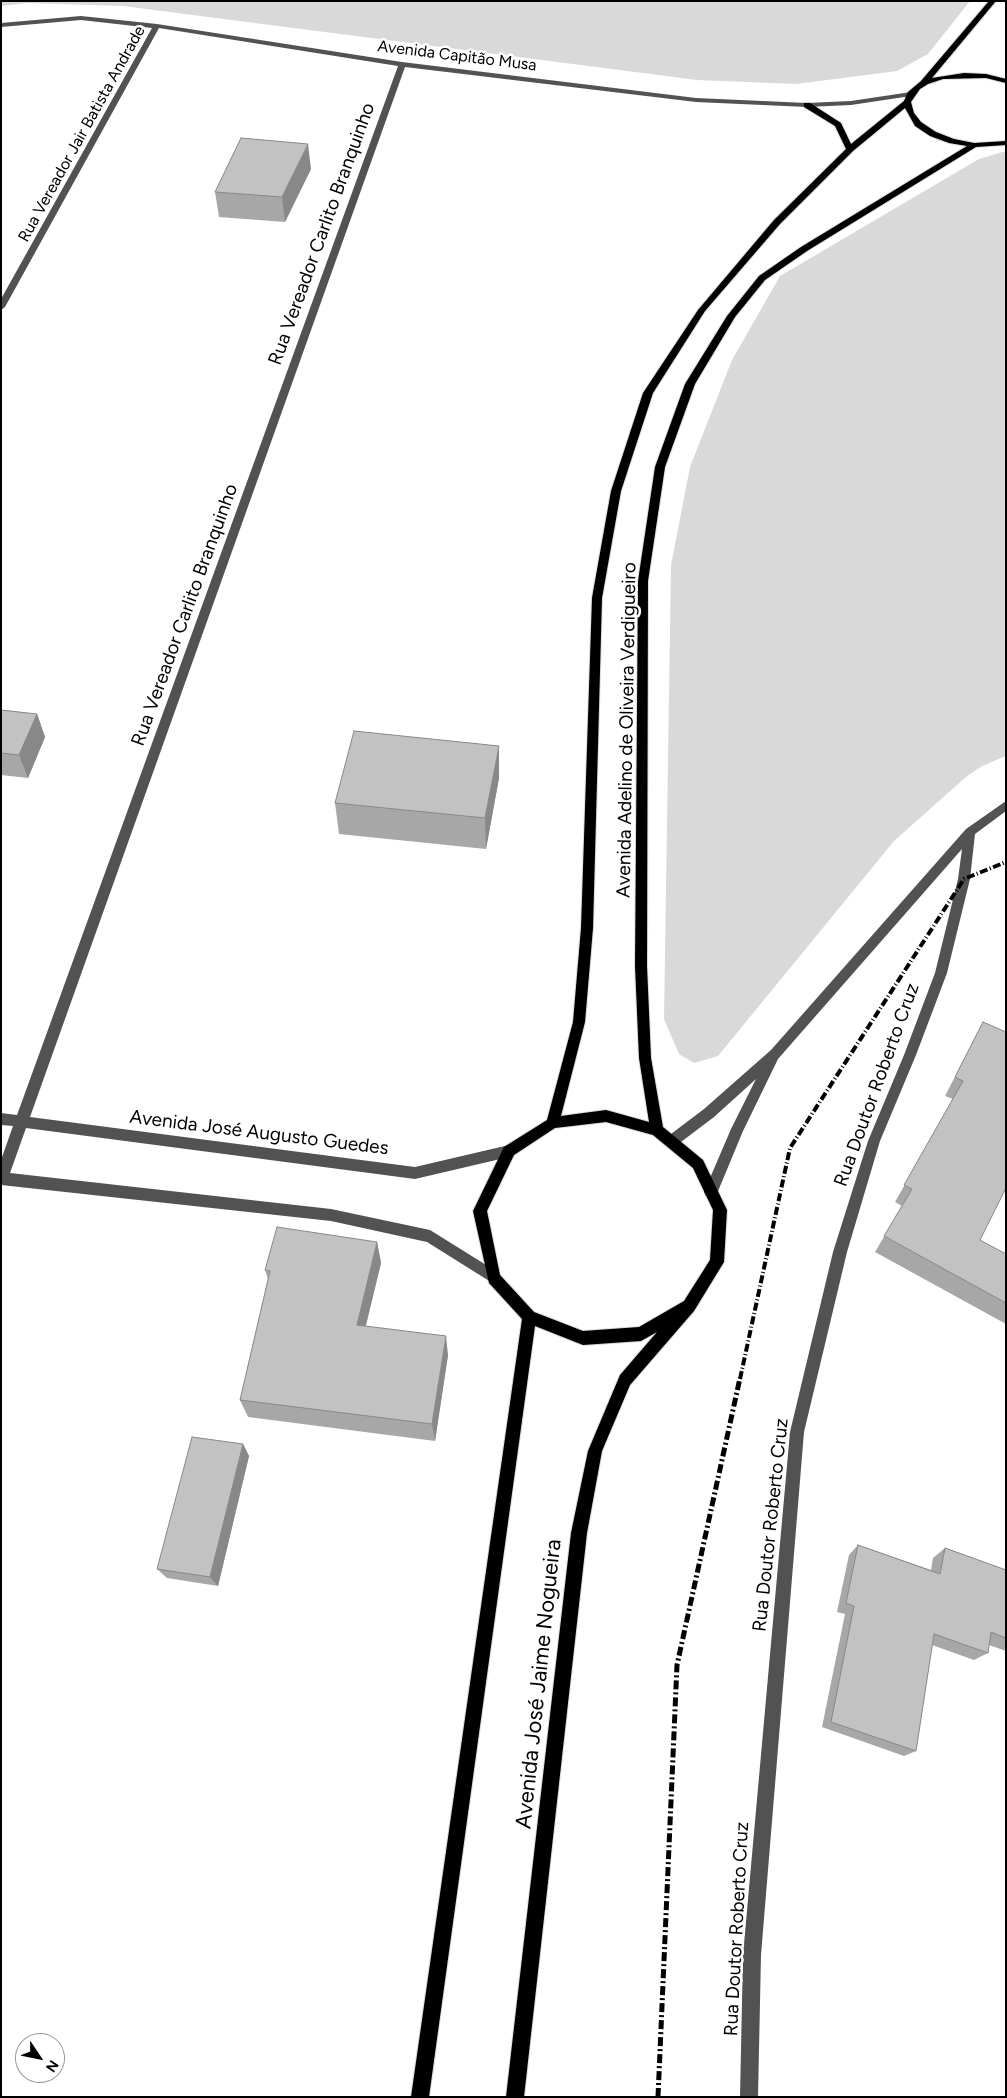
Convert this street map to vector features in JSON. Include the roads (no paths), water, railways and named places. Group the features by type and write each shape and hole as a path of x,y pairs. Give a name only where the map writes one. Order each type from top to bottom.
{"main road":[{"path":"925,82 993,1"},
{"path":"925,82 964,74 986,76 1006,81"},
{"name":"Avenida Adelino de Oliveira Verdigueiro","path":"553,1123 579,1022 586,928 597,598 616,491 648,393 702,310 777,222 850,149 925,82"},
{"path":"909,98 910,113 918,124 933,134 952,141 974,145 1006,143"},
{"path":"807,105 838,125 850,149"},
{"name":"Avenida Adelino de Oliveira Verdigueiro","path":"657,1130 645,1058 641,956 643,581 660,467 690,384 731,316 762,278 804,249 974,145"},
{"path":"657,1130 606,1116 553,1123 509,1151 480,1211 494,1278 529,1317 583,1338 641,1334 689,1306"},
{"name":"Avenida José Jaime Nogueira","path":"515,2097 579,1533 595,1451 625,1380 689,1306 717,1262 720,1210 698,1164 657,1130"},
{"path":"420,2097 529,1317"}],"street":[{"name":"Avenida Capitão Musa","path":"1,25 82,18 157,26 402,64 696,100 807,105 909,98"},
{"name":"Rua Vereador Jair Batista Andrade","path":"1,307 157,26"},
{"name":"Rua Vereador Carlito Branquinho","path":"1,1178 402,64"},
{"path":"672,1141 709,1113 775,1054 970,832 1006,804"},
{"name":"Rua Doutor Roberto Cruz","path":"749,2097 752,1955 797,1432 840,1252 874,1141 910,1055 940,972 964,879 970,832"},
{"path":"711,1192 737,1129 775,1054"},
{"name":"Avenida José Augusto Guedes","path":"1,1119 416,1173 509,1151"},
{"path":"1,1178 332,1215 430,1236 494,1278"}],"railway":[{"path":"740,1379 790,1148 964,879 1006,862"},
{"path":"658,2097 677,1665 740,1378"}]}
